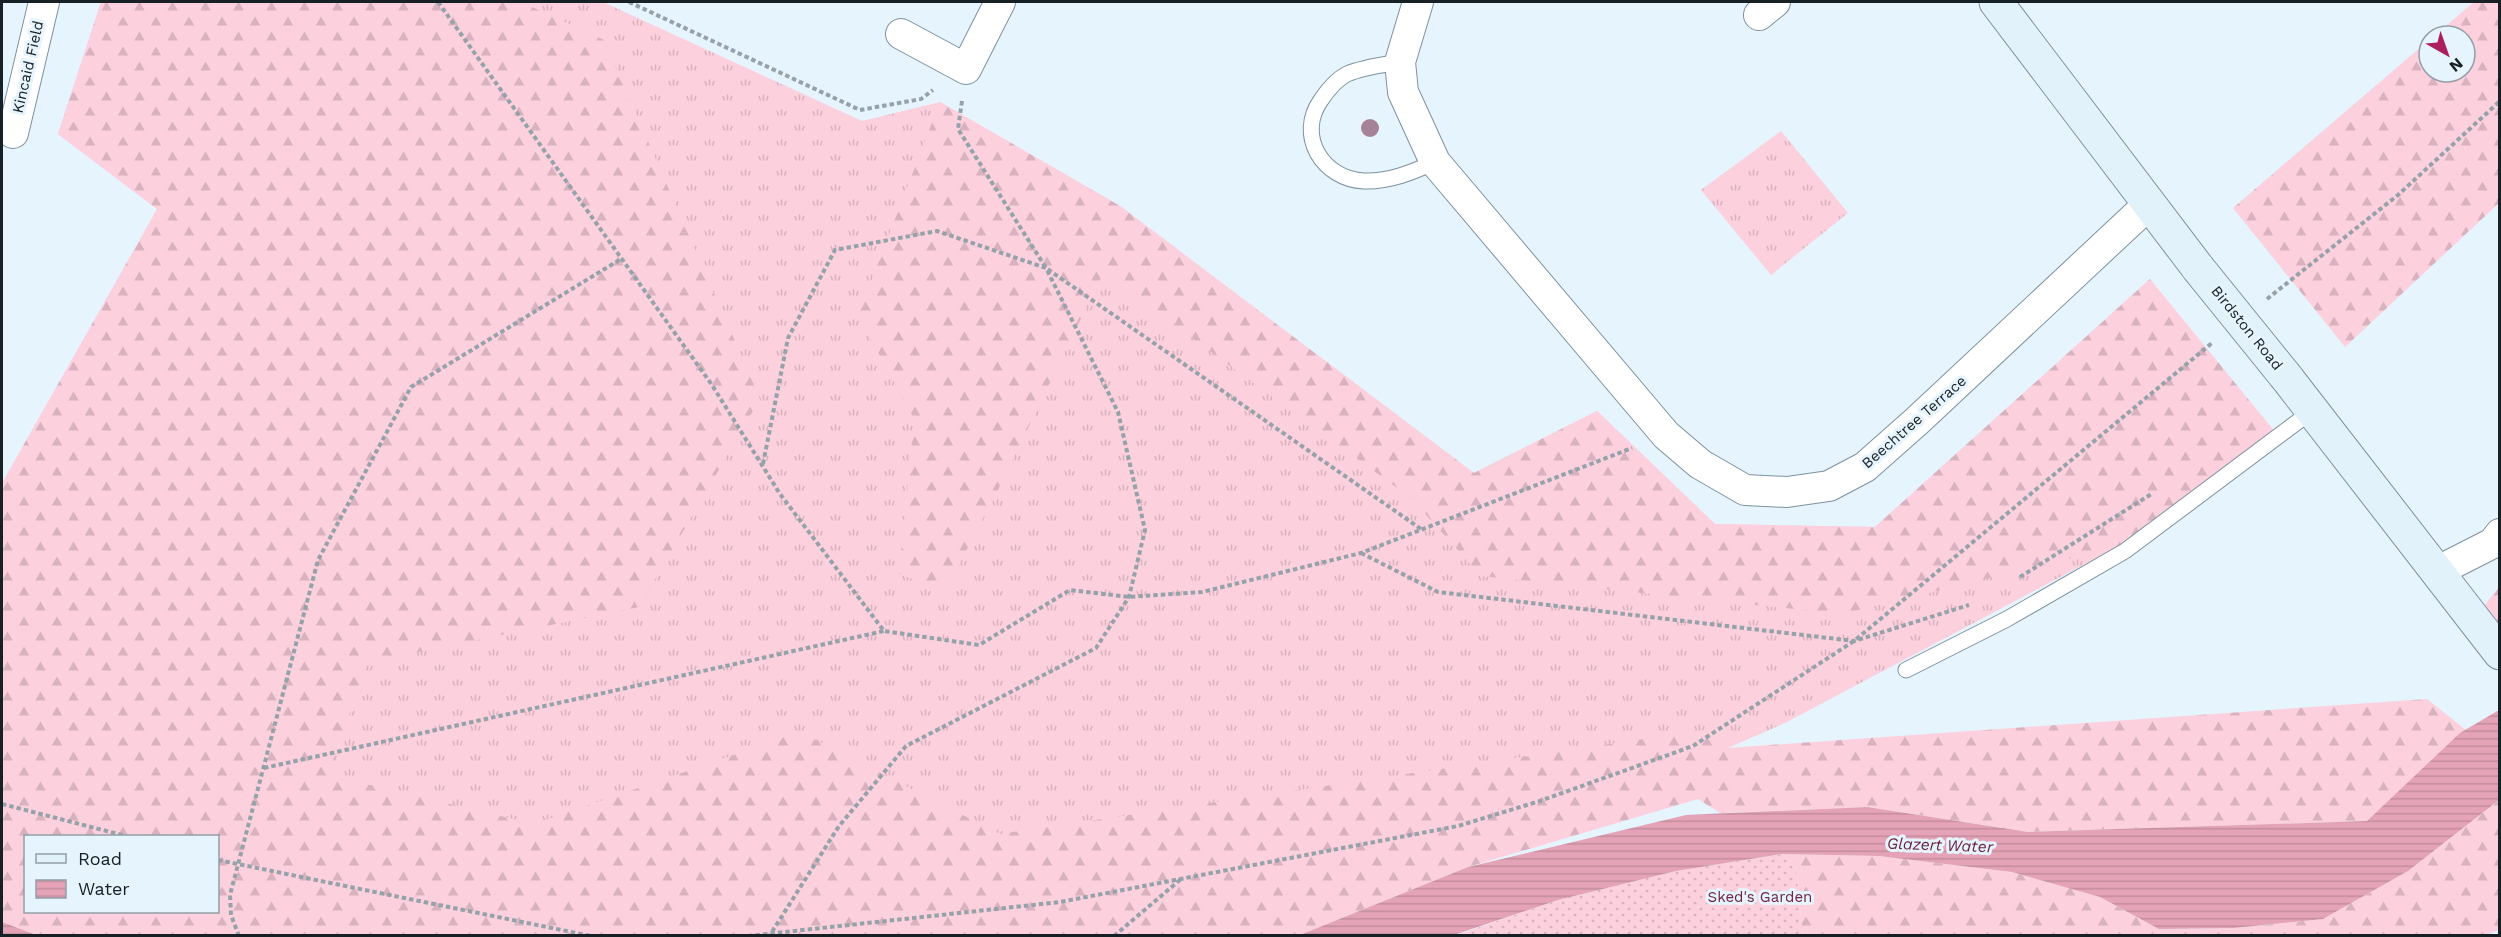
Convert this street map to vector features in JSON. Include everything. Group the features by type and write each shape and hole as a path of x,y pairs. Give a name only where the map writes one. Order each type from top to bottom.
{"main road":[{"name":"Birdston Road","path":"1996,2 2198,268 2287,378 2499,653"}],"street":[{"name":"Kincaid Field","path":"13,133 44,2"},
{"path":"901,34 966,69 1000,2"},
{"name":"Beechtree Terrace","path":"1418,2 1400,62 1403,92 1435,162 1666,435 1700,464 1745,490 1788,492 1829,486 1864,467 1917,421 2149,204"},
{"path":"2436,572 2493,543 2499,534"}],"lane":[{"path":"1400,62 1372,66 1344,75 1332,87 1315,109 1311,129 1313,149 1323,163 1340,174 1364,181 1413,173 1435,162"},
{"path":"1906,670 2007,619 2126,550 2312,411"}],"path":[{"path":"438,2 711,385 780,494 884,630"},
{"path":"629,2 860,110 921,99 966,69"},
{"path":"769,935 839,826 906,746 1096,648 1129,597 1145,530 1118,412 1046,268 958,129 966,69"},
{"path":"2259,305 2398,195 2499,101"},
{"path":"762,466 788,338 836,250 936,231 1046,268 1421,529"},
{"path":"239,936 231,915 230,895 318,560 411,387 621,259"},
{"path":"748,936 1060,902 1458,826 1540,801 1693,746 1854,641 2213,342"},
{"path":"264,768 884,630 979,645 1070,590 1129,597 1202,592 1361,553 1666,435"},
{"path":"2012,582 2162,487"},
{"path":"1361,553 1438,592 1854,641 1971,605"},
{"path":"2,804 118,835"},
{"path":"219,860 591,936"},
{"path":"1114,936 1182,879"}],"green space":[{"path":"101,2 603,2 862,121 940,102 1120,206 1474,473 1597,411 1715,524 1875,527 2150,279 2117,547 1785,723 1300,935 78,936 28,913 219,913 219,835 24,835 24,911 2,901 157,209 58,134"},
{"path":"101,2 521,2 604,40 760,399 639,607 369,662 328,775 534,824 800,732 1000,834 1718,728 1727,748 2427,699 2466,730 2367,821 2028,832 1867,807 1720,813 1698,799 1468,867 1300,935 36,936 2,922 2,483 157,209 58,134"},
{"path":"2474,2 2499,2 2499,203 2345,347 2233,208 2417,50 2417,84 2477,84 2477,24 2448,24"},
{"path":"940,102 1120,206 1474,473 1597,411 1715,524 1875,527 2150,279 2276,433 2117,547 1842,614 1481,576 1411,498 1103,273 997,492 945,591 899,574 914,419 858,315"},
{"path":"1781,131 1848,213 1771,275 1701,190"},
{"path":"2499,587 2499,653 2474,619"},
{"path":"2499,800 2499,930 2484,936 1803,935 1796,869 1782,854 1879,856 2012,872 2100,897 2159,929 2234,928 2323,919 2408,871"},
{"name":"Sked's Garden","path":"1782,854 1796,869 1803,935 1454,936 1558,900 1676,871"}],"water":[{"name":"Glazert Water","path":"2499,710 2499,800 2408,871 2323,919 2234,928 2159,929 2100,897 2012,872 1879,856 1782,854 1676,871 1558,900 1454,935 1300,935 1468,867 1686,815 1867,807 2028,832 2367,821 2460,733"},
{"path":"2,922 36,935 2,935"}]}
